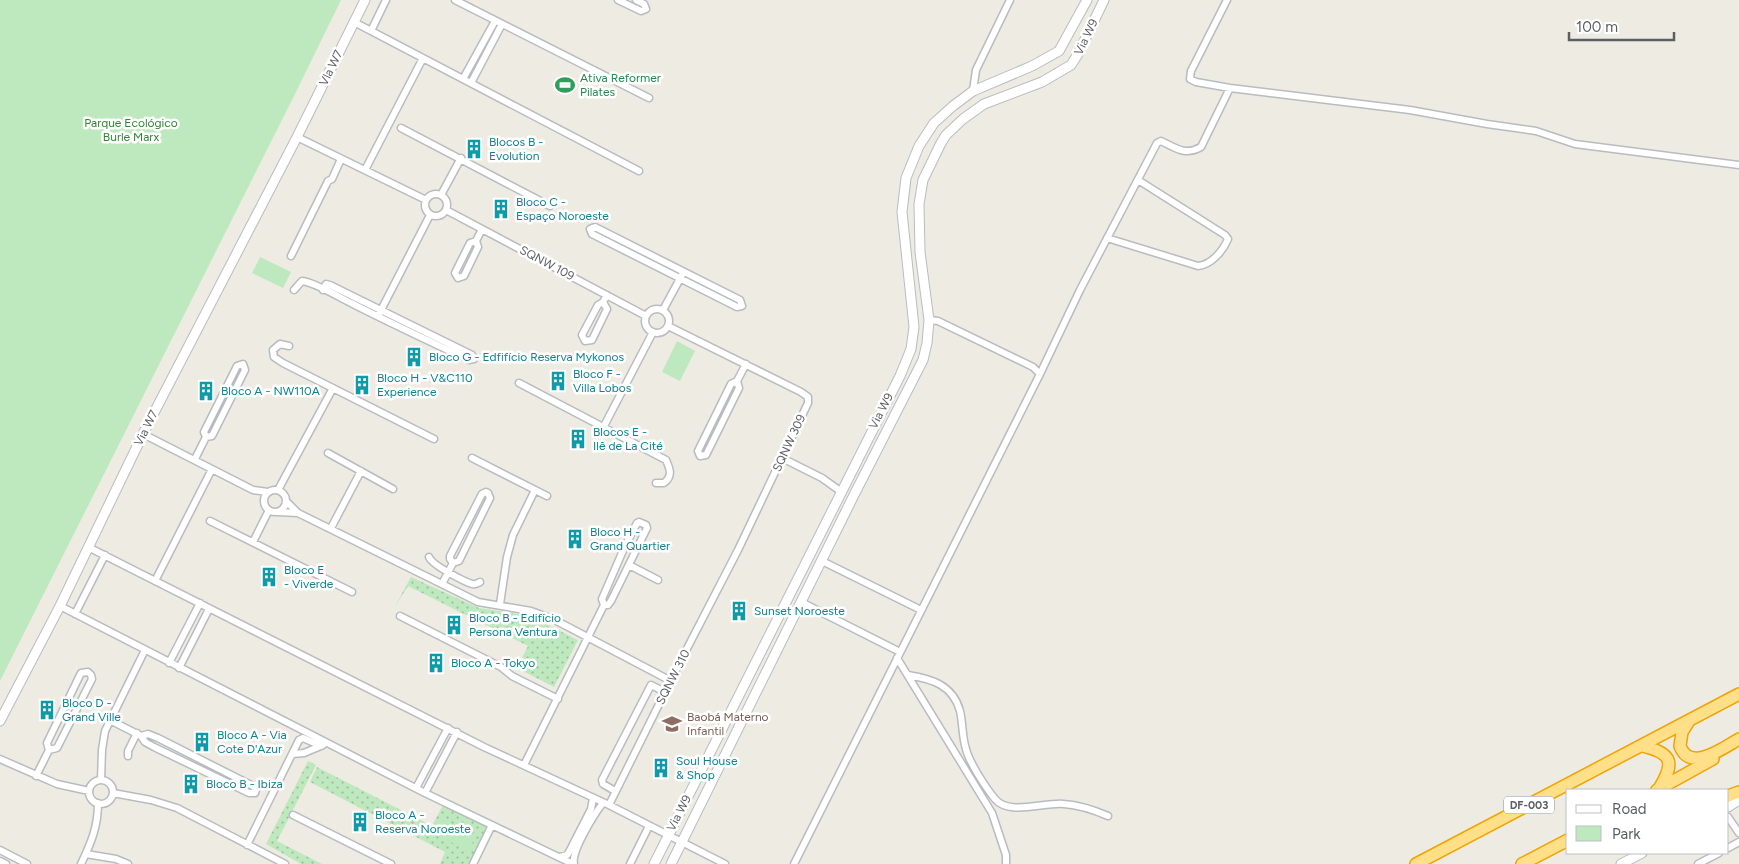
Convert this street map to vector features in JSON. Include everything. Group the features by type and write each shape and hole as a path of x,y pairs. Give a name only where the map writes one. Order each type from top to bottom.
{"highway":[{"name":"DF-003","path":"1416,864 1739,694"},
{"path":"1689,721 1682,732 1680,746 1686,755 1693,758 1706,757 1739,739"},
{"path":"1660,789 1739,745"},
{"path":"1642,746 1653,748 1662,753 1668,760 1670,767 1668,774 1659,789"},
{"path":"1522,864 1566,841"}],"street":[{"name":"Vla W7","path":"297,137 365,0"},
{"path":"370,30 386,0"},
{"path":"455,0 649,98"},
{"path":"618,0 641,11 646,9 644,4 636,0"},
{"path":"973,91 976,70 1010,0"},
{"name":"Via W9","path":"654,864 840,491 900,376 910,349 914,327 902,212 906,178 918,146 934,123 973,91 1032,66 1059,51 1087,0"},
{"name":"Via W9","path":"671,864 923,360 927,344 929,320 920,252 919,204 923,180 941,143 946,135 963,119 984,104 1042,82 1071,65 1104,0"},
{"path":"1227,0 1191,71 1190,79 1196,82 1230,88 1410,110 1536,131 1575,144 1739,165"},
{"path":"463,79 495,21"},
{"path":"354,22 639,171"},
{"path":"471,83 502,24"},
{"path":"365,170 424,58"},
{"path":"794,864 1040,374 1080,290 1157,143 1161,141 1181,151 1192,152 1201,147 1230,88"},
{"path":"401,128 550,206"},
{"path":"297,137 426,200"},
{"name":"Via W7","path":"0,720 60,606 143,434 297,137"},
{"path":"441,195 460,158"},
{"path":"291,256 341,159"},
{"path":"1107,238 1198,266 1210,263 1226,243 1228,239 1225,235 1138,180"},
{"path":"441,195 447,203 446,210 440,216 430,214 425,206 426,200 431,196 441,195"},
{"name":"SQNW 109","path":"446,210 646,316"},
{"path":"379,314 430,214"},
{"path":"595,227 683,272 740,300 742,306 736,307 680,279 592,234 590,229 595,227"},
{"path":"476,241 478,247 464,276 458,278 455,273 470,243 476,241 482,229"},
{"path":"663,310 683,272"},
{"path":"294,290 302,281 323,290 326,284 330,284 379,314 469,360 474,359 472,355 379,314"},
{"path":"604,302 607,309 592,340 585,341 582,335 598,305 604,302 607,295"},
{"path":"654,309 663,310 668,316 668,326 662,332 653,332 646,323 646,316 654,309"},
{"path":"929,320 938,320 1033,367 1040,374"},
{"name":"SQNW 309","path":"668,326 808,397 808,403 738,550"},
{"path":"603,428 653,332"},
{"path":"289,346 280,344 273,350 274,357 434,439"},
{"path":"195,459 206,437 204,432 212,415 237,366 243,364 245,370 212,436 206,437"},
{"path":"737,381 739,388 706,455 700,456 698,451 714,417 731,384 737,381 746,364"},
{"path":"518,383 666,460 670,470 669,477 664,484 656,483"},
{"path":"278,490 333,388"},
{"path":"143,434 253,490 268,492 278,490 284,494 286,501 298,513"},
{"path":"328,453 393,489"},
{"path":"472,458 547,496"},
{"path":"782,458 822,478 840,491 854,495"},
{"path":"155,580 212,469"},
{"path":"331,528 361,471"},
{"path":"253,490 273,511 298,513 478,602 531,610 553,619 671,680"},
{"path":"500,604 505,566 513,535 535,490"},
{"path":"264,503 264,497 268,492"},
{"path":"442,584 453,563 458,560 490,498 486,492 482,494 450,556 453,563"},
{"path":"254,542 273,511 283,508 286,501"},
{"path":"210,521 352,592"},
{"path":"524,765 604,605 602,599 625,546 639,522 646,525 647,528 611,602 608,605 604,605"},
{"path":"88,547 448,728 725,864"},
{"name":"SQNW 310","path":"573,864 574,855 596,812 606,804 615,791 738,550"},
{"path":"75,614 105,555"},
{"path":"429,557 433,563 472,584 480,582"},
{"path":"822,561 920,610"},
{"path":"629,565 658,580"},
{"path":"802,602 899,655 908,675 992,813 1006,855 1006,864"},
{"path":"169,662 200,603"},
{"path":"60,606 324,744 573,864"},
{"path":"179,668 209,609"},
{"path":"400,616 501,667 512,676 558,699"},
{"path":"101,780 103,741 110,720 145,650"},
{"path":"36,776 49,750 47,743 81,674 88,672 92,679 57,748 49,750"},
{"path":"908,675 936,682 951,693 960,710 966,749 970,761 995,800 1011,808 1048,803 1063,804 1097,811 1108,816"},
{"path":"615,791 603,784 602,780 651,685 665,692"},
{"path":"110,720 139,735 145,742 159,750 249,793 255,793 256,790 252,786 148,734 139,735 128,751 128,756"},
{"path":"416,788 448,728"},
{"path":"425,793 457,732"},
{"path":"247,845 299,740 303,738 324,744"},
{"path":"293,754 304,753 324,744"},
{"path":"0,759 57,784 89,791"},
{"path":"101,780 111,786 113,793 108,802 98,804 90,798 89,791 93,783 101,780"},
{"path":"113,793 151,800 190,813 285,864"},
{"path":"560,857 569,852 591,809 593,798"},
{"path":"81,864 97,826 98,804"},
{"path":"293,816 391,864"},
{"path":"1729,818 1739,832"},
{"path":"473,864 492,825"},
{"path":"630,864 649,826"},
{"path":"0,850 27,864"},
{"path":"86,854 116,859 128,864"},
{"path":"1621,864 1640,854"},
{"path":"1698,864 1718,854"},
{"path":"706,864 710,857"},
{"path":"0,861 6,864"}],"green space":[{"name":"Parque Ecológico Burle Marx","path":"0,0 341,0 0,681"},
{"path":"260,257 291,272 283,288 252,273"},
{"path":"677,341 695,351 680,381 662,372"},
{"path":"411,577 479,608 530,616 578,640 554,687 517,668 528,646 408,586 394,608"},
{"path":"308,761 316,765 277,841 322,864 301,864 266,844"},
{"path":"317,767 432,826 443,805 488,827 470,864 440,864 445,852 310,782"},
{"path":"440,820 475,838 468,851 434,833"}],"place":[{"name":"Ativa Reformer Pilates","path":"565,85"},
{"name":"Blocos B - Evolution","path":"474,149"},
{"name":"Bloco C - Espaço Noroeste","path":"501,209"},
{"name":"Bloco G - Edfifício Reserva Mykonos","path":"414,357"},
{"name":"Bloco F - Villa Lobos","path":"558,381"},
{"name":"Bloco H - V&C110 Experience","path":"362,385"},
{"name":"Bloco A - NW110A","path":"206,391"},
{"name":"Blocos E - Ilê de La Cité","path":"578,439"},
{"name":"Bloco H - Grand Quartier","path":"575,539"},
{"name":"Bloco E - Viverde","path":"269,577"},
{"name":"Sunset Noroeste","path":"739,611"},
{"name":"Bloco B - Edifício Persona Ventura","path":"454,625"},
{"name":"Bloco A - Tokyo","path":"436,663"},
{"name":"Bloco D - Grand Ville","path":"47,710"},
{"name":"Baobá Materno Infantil","path":"672,724"},
{"name":"Bloco A - Via Cote D'Azur","path":"202,742"},
{"name":"Soul House & Shop","path":"661,768"},
{"name":"Bloco B - Ibiza","path":"191,784"},
{"name":"Bloco A - Reserva Noroeste","path":"360,822"}]}
